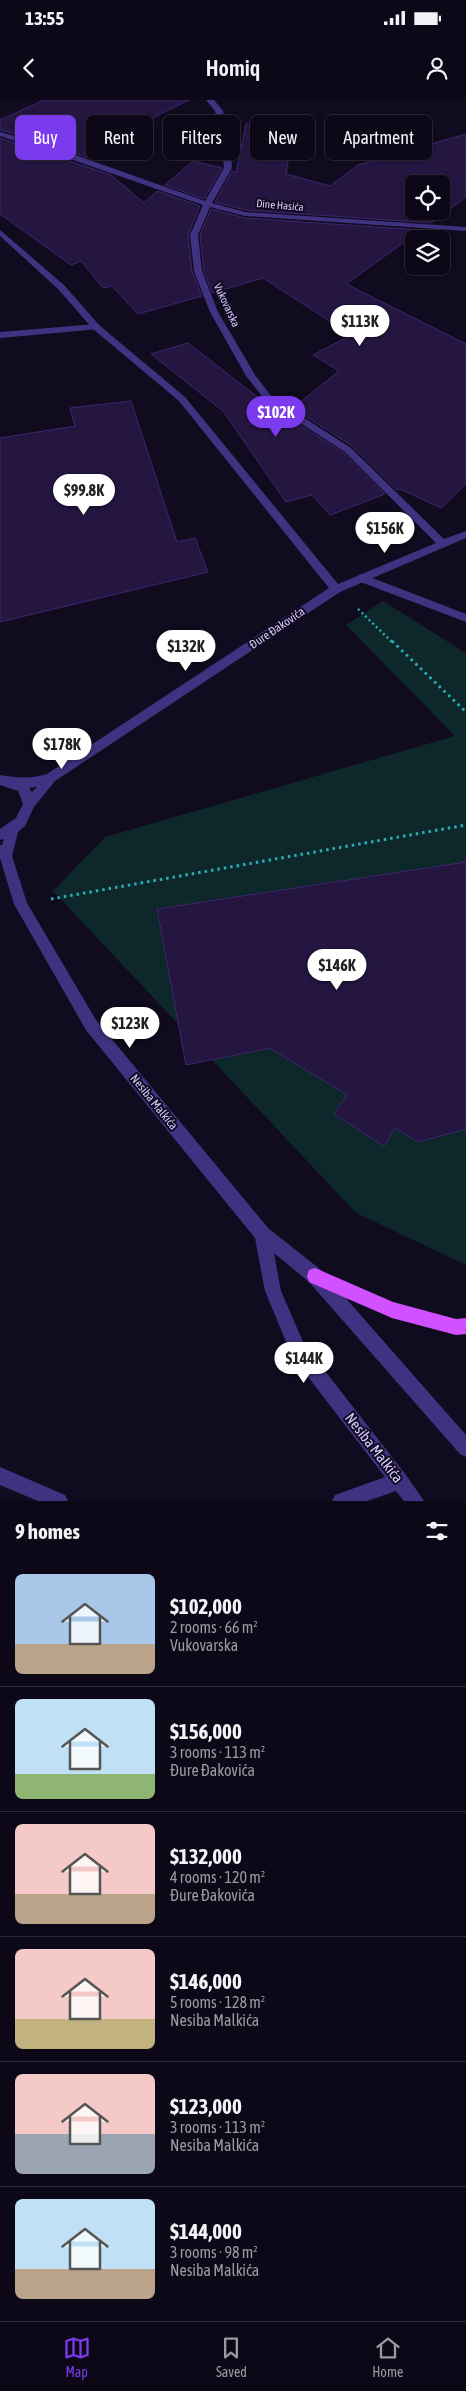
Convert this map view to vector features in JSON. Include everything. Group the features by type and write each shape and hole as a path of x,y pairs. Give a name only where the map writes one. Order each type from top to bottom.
{"main road":[{"path":"315,1276 392,1310 456,1327 466,1326"}],"street":[{"path":"0,134 47,148 208,204 228,168 223,126 219,111 210,100"},
{"name":"Dine Hasića","path":"208,204 245,214 284,218 466,229"},
{"name":"Vukovarska","path":"208,204 194,235 198,270 214,312 251,376 269,399 348,450 443,544"},
{"path":"0,232 61,287 96,327 182,399 336,589"},
{"path":"0,335 96,327"},
{"name":"Đure Đakovića","path":"51,778 336,589 466,534"},
{"path":"362,578 466,618"},
{"path":"0,780 13,783 33,783 51,778"},
{"path":"29,805 51,778"},
{"path":"3,853 6,833 28,815 28,796 22,788 13,783"},
{"name":"Nesiba Malkića","path":"3,853 21,904 91,1025 262,1234 315,1276 466,1448"},
{"name":"Nesiba Malkića","path":"262,1234 273,1291 298,1350 414,1501"},
{"path":"0,1476 59,1501"},
{"path":"341,1501 400,1482"}],"path":[{"path":"336,589 466,712"},
{"path":"21,904 466,824"}],"green space":[{"path":"383,601 466,653 466,1265 356,1213 53,891 105,837 455,736 346,625"}],"building":[{"path":"44,100 189,100 153,118 153,115 86,115 86,151 83,152 86,157 76,153 76,115 15,115 15,134 0,130 0,120"},
{"path":"246,124 250,124 250,160 288,160 286,174 330,186 358,165 375,160 432,160 432,144 466,134 466,197 450,209 450,175 405,175 405,220 435,220 431,223 245,210 215,202 232,171 236,172 240,160"},
{"path":"0,138 15,143 15,160 66,160 111,175 144,203 157,191 200,206 188,235 192,271 202,296 138,314 112,286 103,288 81,261 71,265 0,214"},
{"path":"193,161 222,168 204,199 165,185"},
{"path":"211,209 245,218 421,230 405,230 405,242 346,284 466,344 466,484 441,508 400,489 397,490 352,446 293,408 339,371 313,355 351,335 263,278 212,293 204,271 200,235"},
{"path":"188,343 282,416 284,415 344,453 385,494 330,515 312,495 286,502 223,411 151,354"},
{"path":"131,401 177,542 195,538 208,572 0,622 0,438 75,426 70,408"},
{"path":"466,862 466,1129 418,1142 395,1128 384,1146 334,1114 347,1095 270,1048 186,1065 157,909"}]}
